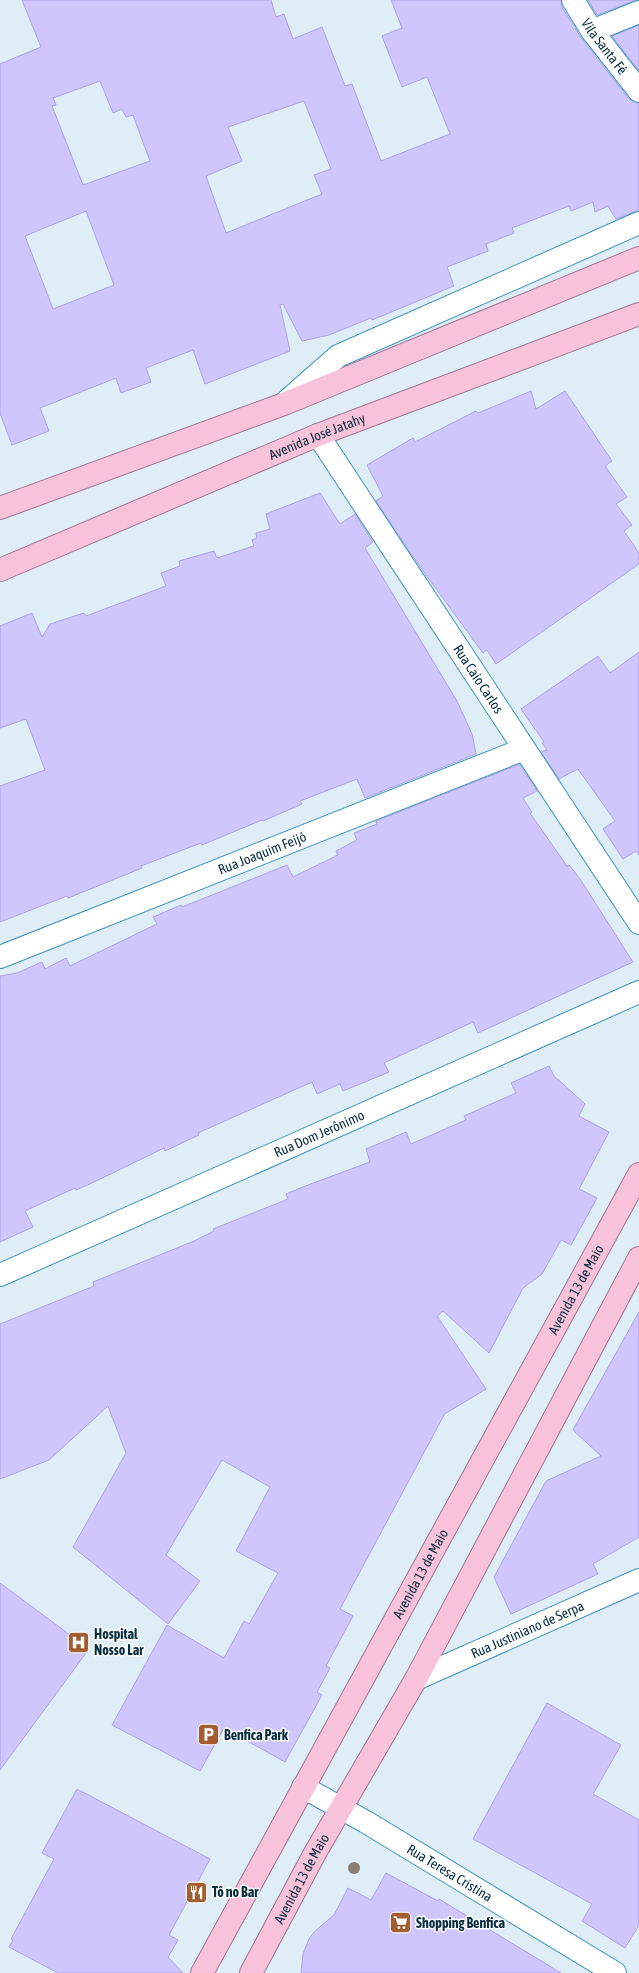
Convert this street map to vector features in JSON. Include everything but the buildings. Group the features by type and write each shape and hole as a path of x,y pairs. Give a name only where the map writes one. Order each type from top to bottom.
{"main road":[{"path":"0,508 284,404 639,258"},
{"name":"Avenida José Jatahy","path":"0,570 318,435 639,314"},
{"name":"Avenida 13 de Maio","path":"202,1973 639,1174"},
{"name":"Avenida 13 de Maio","path":"251,1973 342,1808 416,1679 639,1258"}],"street":[{"name":"Vila Santa Fé","path":"573,0 592,31 639,91"},
{"path":"592,31 639,12"},
{"path":"284,404 338,356 639,223"},
{"name":"Rua Caio Carlos","path":"318,435 639,923"},
{"name":"Rua Joaquim Feijó","path":"0,957 524,749"},
{"name":"Rua Dom Jerônimo","path":"0,1275 639,992"},
{"name":"Rua Justiniano de Serpa","path":"416,1679 639,1580"},
{"name":"Rua Teresa Cristina","path":"303,1787 342,1808 615,1973"}],"place":[{"name":"Hospital Nosso Lar","path":"79,1642"},
{"name":"Benfica Park","path":"208,1735"},
{"name":"Tô no Bar","path":"197,1892"},
{"name":"Shopping Benfica","path":"401,1923"}]}
